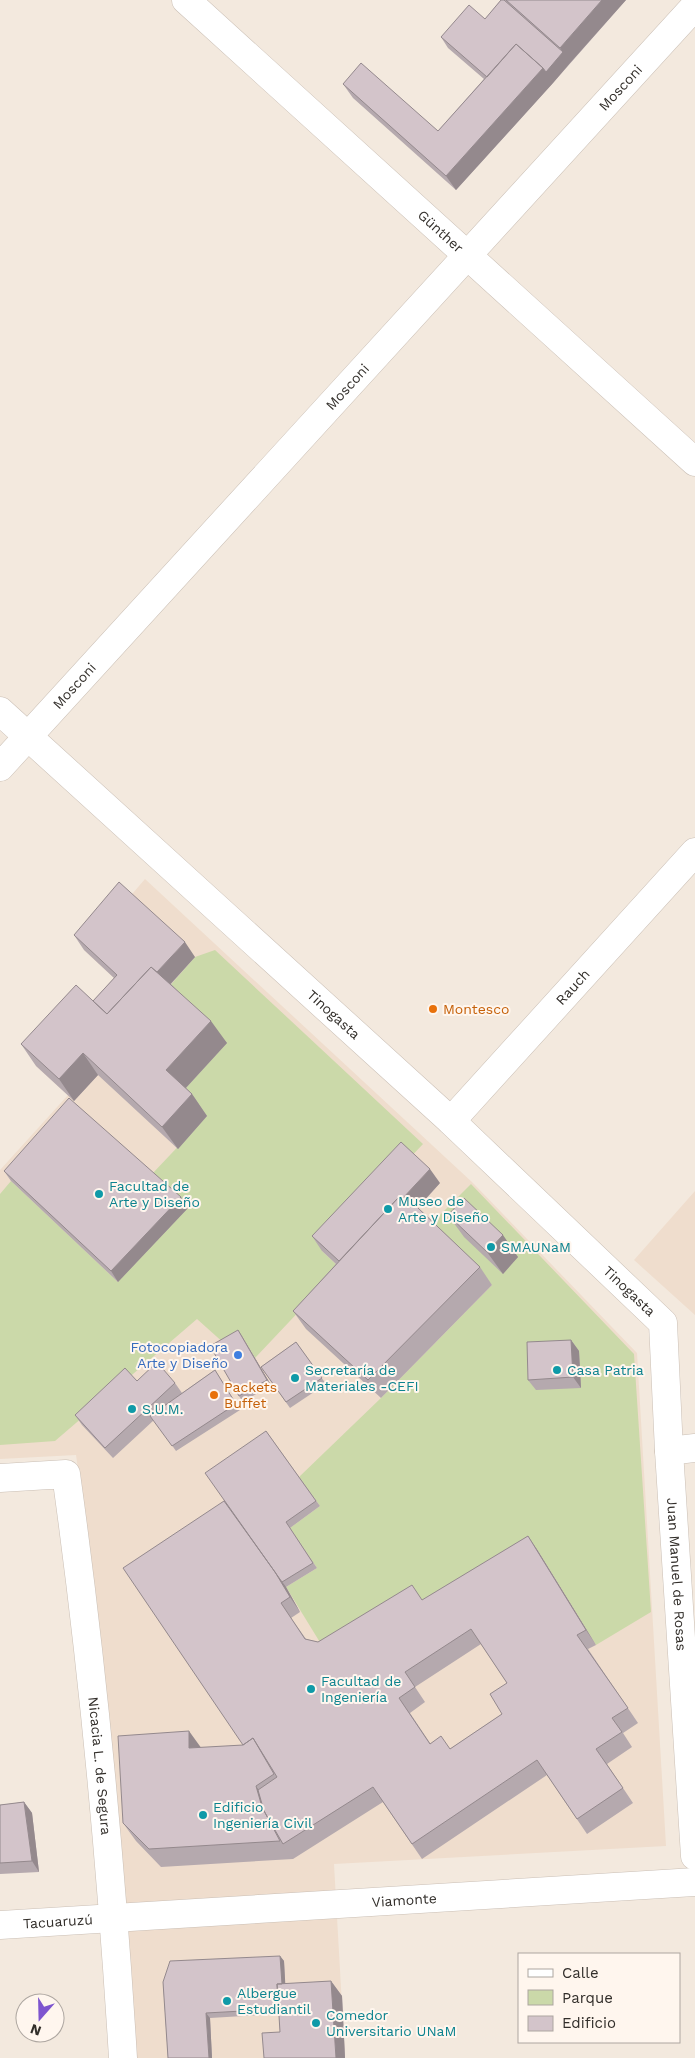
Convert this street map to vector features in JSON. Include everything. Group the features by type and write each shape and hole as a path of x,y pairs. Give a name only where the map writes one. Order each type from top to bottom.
{"street":[{"name":"Günther","path":"186,0 695,462"},
{"name":"Mosconi","path":"0,767 695,6"},
{"name":"Tinogasta","path":"0,711 451,1121 663,1322"},
{"name":"Rauch","path":"451,1121 695,852"},
{"name":"Juan Manuel de Rosas","path":"663,1322 682,1449 695,1856"},
{"name":"Nicacia L. de Segura","path":"0,1478 66,1474 84,1604 114,1918 123,2058"},
{"name":"Viamonte","path":"114,1918 695,1882"},
{"name":"Tacuaruzú","path":"0,1925 114,1918"}],"shaded area":[{"path":"145,879 473,1183 637,1353 666,1846 334,1864 345,2058 129,2058 96,1595 76,1455 0,1459 0,1170 68,1095 36,1066 91,1007 127,990 84,950"},
{"path":"695,1191 695,1315 634,1260"}],"green space":[{"path":"215,950 423,1144 322,1251 340,1268 255,1358 242,1336 226,1345 197,1319 55,1441 0,1445 0,1194 11,1181 118,1282 152,1174 207,1116 182,1092 167,989 195,957"},
{"path":"471,1184 634,1354 651,1612 596,1645 538,1551 329,1657 286,1587 317,1568 290,1528 320,1506 299,1477 381,1398 492,1285 430,1225"}],"building":[{"path":"501,0 504,0 563,52 546,72 516,44 487,77 441,37 469,5 485,19"},
{"path":"506,0 602,0 560,48"},
{"path":"516,44 543,68 446,176 343,84 361,63 438,131"},
{"path":"119,882 185,942 157,972 151,967 107,1014 93,1001 117,975 74,935"},
{"path":"151,967 211,1021 166,1070 192,1094 162,1127 83,1053 59,1079 21,1044 76,985 107,1014"},
{"name":"Facultad de Arte y Diseño","path":"69,1098 181,1197 111,1271 4,1171"},
{"path":"401,1142 430,1169 402,1199 398,1198 339,1261 312,1236"},
{"path":"398,1198 417,1207 480,1267 368,1380 293,1311"},
{"path":"464,1198 503,1235 487,1252 448,1215"},
{"path":"238,1330 267,1380 239,1396 210,1346"},
{"path":"571,1340 573,1377 528,1380 527,1342"},
{"name":"Secretaría de Materiales -CEFI","path":"296,1342 322,1378 286,1402 261,1367"},
{"name":"S.U.M.","path":"157,1362 175,1383 105,1448 75,1415 125,1368 137,1381"},
{"path":"215,1370 236,1404 172,1446 150,1416"},
{"path":"266,1431 316,1501 286,1522 313,1563 282,1582 205,1473"},
{"name":"Facultad de Ingeniería","path":"224,1501 275,1572 290,1597 281,1603 305,1639 318,1642 412,1585 422,1600 528,1536 586,1630 577,1635 628,1708 612,1718 622,1732 596,1749 623,1788 577,1819 537,1760 412,1844 373,1787 283,1844 264,1811 258,1790 277,1777 253,1738 243,1745 123,1568","holes":["471,1629 507,1683 490,1694 502,1714 450,1749 441,1736 430,1744 399,1698 415,1687 405,1672"]},
{"name":"Edificio Ingeniería Civil","path":"189,1731 189,1748 243,1745 253,1738 274,1774 256,1786 262,1807 280,1841 149,1849 123,1823 118,1736"},
{"path":"24,1802 32,1861 0,1863 0,1805"},
{"name":"Albergue Estudiantil","path":"280,1956 282,1984 277,1984 279,2009 206,2013 209,2058 168,2058 163,1982 170,1961"},
{"name":"Comedor Universitario UNaM","path":"331,1981 336,2058 264,2058 262,2033 280,2032 277,1984"}],"place":[{"name":"Montesco","path":"433,1009"},
{"name":"Facultad de Arte y Diseño","path":"99,1194"},
{"name":"Museo de Arte y Diseño","path":"388,1209"},
{"name":"SMAUNaM","path":"491,1247"},
{"name":"Fotocopiadora Arte y Diseño","path":"238,1355"},
{"name":"Casa Patria","path":"557,1370"},
{"name":"Secretaría de Materiales -CEFI","path":"295,1378"},
{"name":"Packets Buffet","path":"214,1395"},
{"name":"S.U.M.","path":"132,1409"},
{"name":"Facultad de Ingeniería","path":"311,1689"},
{"name":"Edificio Ingeniería Civil","path":"203,1815"},
{"name":"Albergue Estudiantil","path":"227,2001"},
{"name":"Comedor Universitario UNaM","path":"316,2023"}]}
